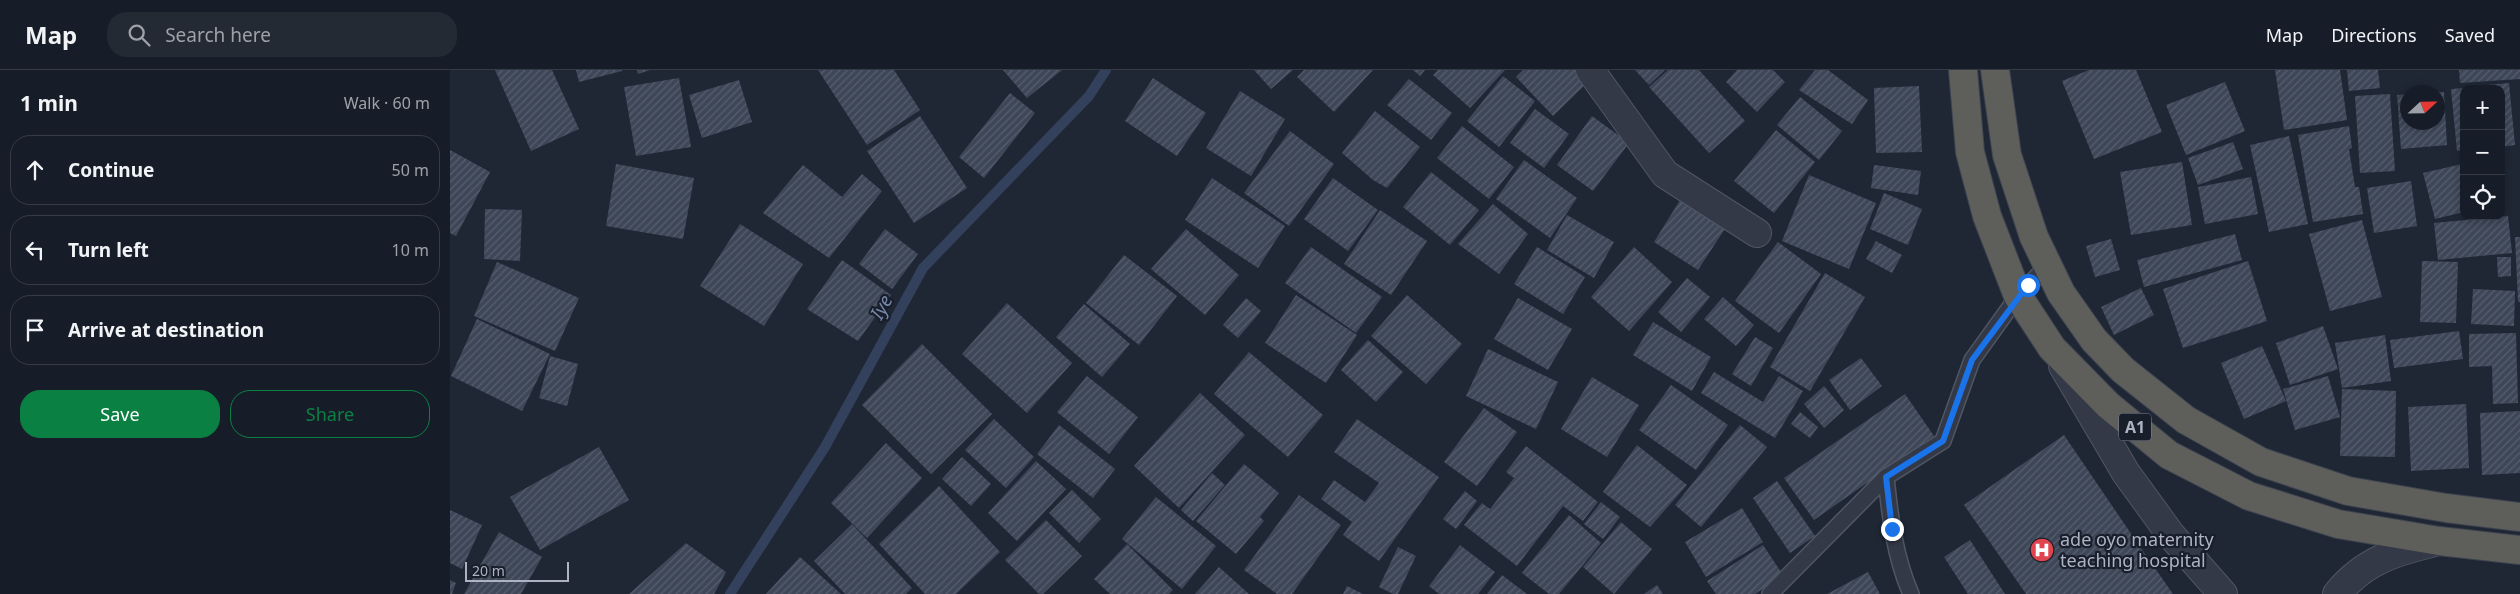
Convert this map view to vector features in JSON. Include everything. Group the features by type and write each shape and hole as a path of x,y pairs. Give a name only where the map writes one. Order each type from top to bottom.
{"highway":[{"name":"A1","path":"1963,70 1970,152 1987,216 2018,296 2052,348 2108,405 2169,455 2249,496 2338,524 2439,540 2520,550"},
{"name":"A1","path":"1995,70 2007,155 2034,237 2061,293 2094,340 2123,370 2186,420 2261,462 2348,490 2446,508 2520,517"}],"street":[{"path":"1590,70 1665,174 1757,233"},
{"path":"2052,348 2126,473 2171,536 2223,594"},
{"path":"2337,594 2350,577 2378,559 2439,540"}],"lane":[{"path":"1770,594 1886,477 1943,441 1972,360 2018,296 2048,265"},
{"path":"1886,477 1892,529 1911,594"}],"building":[{"path":"495,70 552,70 579,129 531,151"},
{"path":"576,70 622,70 622,71 579,82"},
{"path":"637,70 650,70 638,74"},
{"path":"818,70 894,70 920,110 867,145"},
{"path":"1003,70 1062,70 1027,98"},
{"path":"1254,70 1293,70 1271,89"},
{"path":"1304,70 1373,70 1334,112 1297,77"},
{"path":"1413,70 1425,70 1420,76"},
{"path":"1438,70 1505,70 1470,108 1433,75"},
{"path":"1523,70 1582,70 1591,79 1553,116 1516,77"},
{"path":"1635,70 1665,70 1649,85"},
{"path":"1668,70 1699,70 1745,121 1709,153 1649,87"},
{"path":"1737,70 1773,70 1785,82 1757,112 1726,82"},
{"path":"1815,70 1828,70 1868,100 1852,124 1799,90"},
{"path":"2089,70 2136,70 2162,132 2094,159 2062,81"},
{"path":"2275,70 2340,70 2347,120 2284,130"},
{"path":"2347,70 2378,70 2380,88 2349,91"},
{"path":"2459,70 2520,70 2520,79 2460,83"},
{"path":"1503,76 1535,101 1499,147 1467,121"},
{"path":"679,78 691,147 636,156 624,87"},
{"path":"1153,78 1206,113 1177,156 1125,121"},
{"path":"1409,79 1452,113 1431,140 1387,105"},
{"path":"739,80 752,122 702,138 689,95"},
{"path":"2225,82 2245,131 2186,155 2166,105"},
{"path":"2509,83 2515,145 2505,146 2505,85 2488,85"},
{"path":"1919,86 1922,152 1876,153 1874,88"},
{"path":"2460,88 2460,151 2457,151 2451,89"},
{"path":"1240,91 1285,119 1251,176 1206,148"},
{"path":"1010,93 1035,113 984,178 959,157"},
{"path":"2390,94 2395,171 2360,173 2355,96"},
{"path":"2397,95 2400,95 2400,130 2445,130 2445,110 2447,145 2401,149"},
{"path":"1800,97 1842,131 1819,160 1777,125"},
{"path":"1535,109 1569,134 1544,168 1510,143"},
{"path":"1375,111 1420,147 1387,188 1373,180 1342,153"},
{"path":"920,116 967,188 914,223 867,151"},
{"path":"1592,116 1629,143 1593,191 1557,165"},
{"path":"1462,126 1514,167 1489,199 1437,158"},
{"path":"2349,126 2352,148 2349,149 2355,187 2359,187 2363,214 2313,222 2298,135"},
{"path":"1776,130 1815,162 1774,213 1734,181"},
{"path":"1290,131 1334,164 1289,226 1244,193"},
{"path":"2289,136 2308,224 2269,232 2250,145"},
{"path":"2233,142 2243,169 2198,185 2188,158"},
{"path":"450,150 490,172 456,236 450,233"},
{"path":"1524,160 1577,198 1550,238 1496,199"},
{"path":"2182,162 2192,225 2131,235 2120,172"},
{"path":"616,164 694,178 683,239 606,226"},
{"path":"2460,164 2460,213 2435,219 2423,173"},
{"path":"803,165 842,197 862,174 882,191 829,258 763,213"},
{"path":"1874,165 1921,171 1918,195 1871,188"},
{"path":"1431,172 1479,210 1450,245 1403,207"},
{"path":"1809,175 1876,203 1849,269 1782,241"},
{"path":"2251,177 2258,214 2205,224 2198,187"},
{"path":"1212,178 1285,226 1258,268 1185,220"},
{"path":"1333,178 1378,210 1348,251 1304,219"},
{"path":"2411,181 2417,226 2374,233 2367,188"},
{"path":"1685,192 1730,221 1698,270 1654,242"},
{"path":"1884,193 1922,209 1908,245 1870,229"},
{"path":"1493,204 1528,234 1499,274 1458,244"},
{"path":"485,209 522,210 520,261 484,259"},
{"path":"1380,210 1427,241 1391,295 1344,264"},
{"path":"1567,215 1614,242 1594,278 1547,250"},
{"path":"2505,216 2508,216 2512,253 2438,260 2434,223 2466,220 2505,220"},
{"path":"2362,220 2382,297 2330,311 2309,234"},
{"path":"740,224 803,264 764,326 700,286"},
{"path":"885,229 918,254 892,289 859,264"},
{"path":"1186,229 1239,275 1205,315 1151,269"},
{"path":"2235,234 2242,260 2144,287 2137,260"},
{"path":"2515,237 2520,237 2520,302 2518,302"},
{"path":"2111,239 2120,270 2095,277 2086,246"},
{"path":"1876,241 1902,255 1892,273 1866,259"},
{"path":"1778,242 1821,274 1779,333 1735,301"},
{"path":"1311,247 1382,297 1356,333 1285,283"},
{"path":"1537,247 1585,277 1563,314 1514,284"},
{"path":"1634,247 1672,282 1629,331 1591,297"},
{"path":"1124,255 1177,296 1139,345 1086,303"},
{"path":"2497,257 2511,257 2511,276 2498,277"},
{"path":"842,260 891,295 858,341 807,309"},
{"path":"2248,261 2267,321 2183,348 2163,289"},
{"path":"2422,261 2458,262 2456,323 2420,322"},
{"path":"497,262 579,298 555,351 474,316"},
{"path":"1825,273 1865,297 1810,391 1770,367"},
{"path":"1687,278 1710,297 1681,332 1658,312"},
{"path":"2141,288 2154,315 2114,335 2101,307"},
{"path":"2473,289 2515,291 2514,326 2471,324"},
{"path":"1296,295 1357,335 1326,383 1265,343"},
{"path":"1407,295 1462,344 1426,384 1371,336"},
{"path":"1723,297 1754,325 1736,346 1704,319"},
{"path":"1246,298 1261,311 1238,338 1223,325"},
{"path":"1518,298 1572,329 1548,370 1494,339"},
{"path":"1007,303 1072,363 1027,413 962,354"},
{"path":"1084,304 1130,344 1102,377 1056,337"},
{"path":"477,319 550,354 522,411 451,376"},
{"path":"1653,322 1711,357 1692,391 1633,355"},
{"path":"2323,326 2338,369 2290,385 2276,343"},
{"path":"2459,331 2463,359 2394,368 2390,340"},
{"path":"2516,333 2518,403 2493,404 2492,366 2469,367 2469,334"},
{"path":"2385,335 2391,381 2342,388 2335,343"},
{"path":"1755,337 1773,348 1751,386 1732,374"},
{"path":"1368,340 1403,372 1376,402 1341,370"},
{"path":"922,344 992,414 931,474 862,405"},
{"path":"2262,346 2286,401 2244,419 2221,363"},
{"path":"1488,349 1558,382 1536,429 1466,396"},
{"path":"1249,352 1323,415 1288,457 1214,394"},
{"path":"550,356 578,364 567,406 539,398"},
{"path":"1861,358 1882,386 1850,410 1829,380"},
{"path":"1714,372 1763,402 1779,376 1803,391 1775,438 1701,393"},
{"path":"1087,376 1138,417 1109,454 1057,412"},
{"path":"2328,376 2340,417 2295,430 2283,389"},
{"path":"1592,377 1639,405 1607,457 1561,429"},
{"path":"1671,385 1728,425 1696,470 1639,430"},
{"path":"1824,386 1844,410 1824,428 1804,404"},
{"path":"2342,389 2396,391 2395,457 2340,456"},
{"path":"1200,393 1245,435 1179,508 1134,466"},
{"path":"1905,394 1934,436 1814,520 1784,478"},
{"path":"2466,404 2469,468 2411,471 2408,407"},
{"path":"1484,408 1517,432 1477,486 1444,462"},
{"path":"2520,411 2520,473 2482,475 2480,413"},
{"path":"1800,412 1818,427 1810,438 1791,424"},
{"path":"994,419 1034,457 1006,488 965,450"},
{"path":"1357,419 1439,477 1379,561 1343,535 1352,522 1321,499 1334,480 1365,502 1379,483 1334,452"},
{"path":"1059,425 1115,469 1093,498 1037,454"},
{"path":"1740,425 1767,447 1701,527 1675,505"},
{"path":"2064,435 2173,594 2026,594 1964,505"},
{"path":"886,443 922,478 867,538 831,503"},
{"path":"1637,445 1687,485 1650,527 1603,492"},
{"path":"1526,446 1598,502 1583,521 1563,506 1517,566 1464,525 1482,503 1490,509 1514,478 1506,472"},
{"path":"599,447 629,500 540,550 510,497"},
{"path":"962,457 991,484 971,506 942,479"},
{"path":"1036,461 1066,489 1017,541 988,513"},
{"path":"1244,464 1279,493 1260,517 1264,521 1236,554 1196,521"},
{"path":"1212,473 1225,485 1193,521 1181,510"},
{"path":"1777,481 1815,536 1790,553 1753,498"},
{"path":"939,486 1000,552 956,594 925,594 879,544"},
{"path":"1072,490 1101,519 1079,543 1049,513"},
{"path":"1465,491 1477,501 1456,529 1443,519"},
{"path":"1299,495 1341,525 1292,594 1277,594 1244,570"},
{"path":"1156,497 1216,546 1182,589 1122,539"},
{"path":"1601,502 1620,517 1603,539 1584,524"},
{"path":"1742,508 1763,542 1706,577 1685,542"},
{"path":"450,510 482,525 462,569 450,563"},
{"path":"1569,515 1601,543 1559,594 1549,594 1522,573"},
{"path":"1046,520 1082,556 1043,594 1039,594 1005,560"},
{"path":"1621,522 1652,549 1614,594 1583,567"},
{"path":"852,524 912,588 906,594 845,594 814,561"},
{"path":"499,532 542,557 521,594 464,594"},
{"path":"1970,540 2005,594 1968,594 1944,557"},
{"path":"686,543 726,572 714,594 629,594"},
{"path":"1127,544 1173,590 1169,594 1110,594 1094,579"},
{"path":"1460,545 1495,572 1478,594 1439,594 1429,586"},
{"path":"1763,545 1783,575 1755,594 1716,594 1707,581"},
{"path":"1398,547 1416,556 1398,594 1393,594 1379,587"},
{"path":"800,557 841,594 766,594"},
{"path":"1219,567 1249,594 1195,594"},
{"path":"1868,572 1880,594 1827,594"},
{"path":"1502,575 1527,594 1487,594"},
{"path":"450,580 456,583 452,594 450,594"},
{"path":"1657,585 1663,594 1644,594"},
{"path":"1347,586 1363,594 1343,594"}],"waterway":[{"name":"Iye","path":"730,594 825,447 923,268 1089,96 1106,70"}],"place":[{"name":"ade oyo maternity teaching hospital","path":"2042,550"}],"route":[{"path":"1892,529 1886,477 1943,441 1972,360 2028,285"}]}
